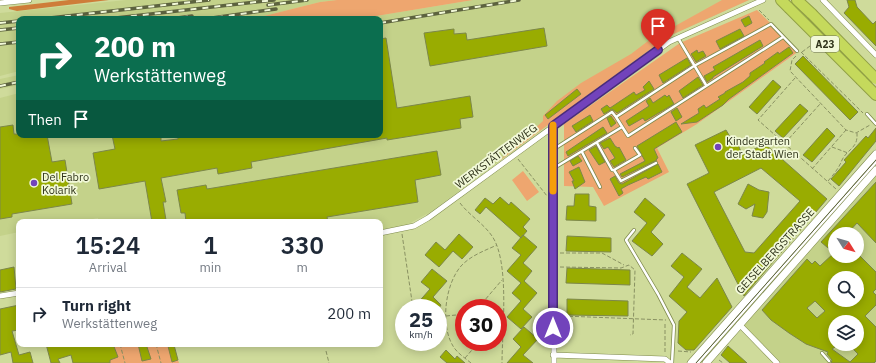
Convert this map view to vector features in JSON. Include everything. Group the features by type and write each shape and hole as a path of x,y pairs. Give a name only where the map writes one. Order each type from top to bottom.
{"highway":[{"name":"A23","path":"781,0 876,96"},
{"name":"A23","path":"797,0 876,79"}],"main road":[{"name":"GEISELBERGSTRASSE","path":"692,363 876,154"},
{"name":"GEISELBERGSTRASSE","path":"706,363 876,170"}],"street":[{"path":"0,4 29,0"},
{"name":"WERKSTÄTTENWEG","path":"383,232 419,224 669,42 763,0"},
{"path":"823,0 876,55"},
{"path":"553,126 554,363"},
{"path":"0,296 16,293"},
{"path":"739,324 778,363"},
{"path":"553,355 665,359 671,363"}],"lane":[{"path":"616,117 694,66 771,24 797,51"},
{"path":"553,149 612,112 628,136 783,37"},
{"path":"678,38 706,86"},
{"path":"867,114 875,123"},
{"path":"553,169 622,127"},
{"path":"597,142 612,170 614,170 621,181 656,163"},
{"path":"614,170 640,155 635,148"},
{"path":"582,152 600,187"},
{"path":"698,363 876,162"},
{"path":"634,230 626,240 658,294 674,325 671,363"},
{"path":"822,353 829,361"}],"path":[{"path":"753,4 774,25"},
{"path":"816,42 792,60 790,66 795,77 846,130 857,132 875,123"},
{"path":"802,52 864,115 867,114"},
{"path":"795,77 758,120 841,194"},
{"path":"784,144 821,104"},
{"path":"812,169 846,130"},
{"path":"827,182 855,145 857,132"},
{"path":"832,146 848,153"},
{"path":"514,154 553,202"},
{"path":"456,198 489,232 497,245 501,259 502,299"},
{"path":"401,229 412,299"},
{"path":"447,304 448,292 457,272 471,258 497,245"},
{"path":"553,254 602,253 625,265 632,266 635,270 633,334 630,335"},
{"path":"553,267 621,268 625,265"},
{"path":"486,299 502,280"},
{"path":"563,316 665,320 670,316"},
{"path":"665,320 665,359"},
{"path":"447,322 452,344 471,363"},
{"path":"121,347 125,363"},
{"path":"157,347 162,363"},
{"path":"673,350 694,352"},
{"path":"326,351 329,363"},
{"path":"465,358 471,351"},
{"path":"502,351 502,363"}],"shaded area":[{"path":"69,0 109,0 17,11 9,9 9,7"},
{"path":"126,0 337,0 320,2 264,16 16,16 16,72 0,76 0,13"},
{"path":"337,0 473,0 376,16 264,16 320,2"},
{"path":"473,0 749,0 667,37 432,211 405,226 383,230 383,219 16,219 16,233 0,236 0,98 16,94 16,138 383,138 383,16 376,16"},
{"path":"722,0 749,0 667,37 498,162 543,121 543,116 557,101 581,83 631,54 648,41"},
{"path":"757,10 799,51 697,124 657,148 669,172 604,206 593,187 564,186 564,124 680,43"},
{"path":"16,76 16,86 0,89 0,79"},
{"path":"523,171 539,192 527,201 512,180"},
{"path":"876,171 876,363 778,363 739,324"},
{"path":"106,347 174,347 179,363 110,363"}],"building":[{"path":"847,0 855,0 857,7 873,24 876,21 876,46 844,13 849,7"},
{"path":"749,16 752,23 745,27 741,20"},
{"path":"544,28 547,46 430,66 424,33 454,29 454,34 466,33 467,40"},
{"path":"740,29 744,36 720,49 716,41"},
{"path":"383,38 386,38 397,108 470,96 473,117 460,119 461,128 387,140 387,138 251,162 252,168 218,174 217,168 161,178 166,202 163,202 166,219 151,219 145,181 99,189 93,153 115,149 113,138 161,138 161,141 178,138 383,138"},
{"path":"760,40 763,46 707,82 704,76 715,70 713,67"},
{"path":"789,47 793,53 729,99 723,105 697,122 681,124 699,113 698,109 704,105 706,108 720,99 718,97 743,82 750,76 750,73 765,63 764,62 778,52 779,54"},
{"path":"697,50 698,53 703,51 706,56 696,62 691,54"},
{"path":"803,56 858,112 850,120 795,64"},
{"path":"687,58 691,65 663,83 659,75"},
{"path":"698,77 703,85 683,98 679,91"},
{"path":"773,80 781,87 757,114 749,107"},
{"path":"649,81 654,89 617,113 612,109 604,114 601,109 607,105 610,108 634,92 636,95 645,90 643,87"},
{"path":"577,89 581,94 548,119 545,115"},
{"path":"665,95 667,97 669,95 674,104 645,121 643,118 629,126 626,121 649,106 646,101 650,98 653,103"},
{"path":"800,104 808,111 783,138 775,131"},
{"path":"677,108 682,117 676,121 671,112"},
{"path":"590,115 593,121 576,132 572,126"},
{"path":"611,116 616,123 611,127 607,118"},
{"path":"676,122 682,132 654,149 658,158 656,159 657,160 622,177 620,174 645,161 637,146"},
{"name":"Del Fabro Kolarik","path":"13,125 16,138 48,138 52,162 65,160 72,204 12,214 12,217 0,219 0,127"},
{"path":"603,127 607,133 568,156 566,152"},
{"path":"827,128 835,136 812,162 803,155"},
{"path":"876,128 876,141 839,186 831,179 846,162 844,160 866,136 868,138"},
{"path":"726,130 733,142 737,141 742,155 765,144 827,199 744,296 687,184 709,173 695,145","holes":["761,168 800,201 754,253 745,252 714,192"]},
{"path":"610,138 615,146 618,148 619,147 626,160 614,167 610,161 615,158 608,147 604,149 600,143"},
{"path":"596,146 605,162 599,165 589,150"},
{"path":"437,151 441,175 415,180 418,202 327,217 327,219 186,219 185,213 181,213 177,190 206,185 207,189"},
{"path":"578,156 582,161 573,166 570,161"},
{"path":"658,164 662,172 648,179 646,177 628,185 621,189 623,193 619,196 610,179 615,176 619,183 622,184"},
{"path":"579,167 585,182 575,189 572,181 574,181 569,172"},
{"path":"876,182 876,243 864,230 864,227 861,227 857,223 853,227 835,227"},
{"path":"748,184 759,190 769,192 767,212 763,218 752,216 755,204 746,209 738,204"},
{"path":"575,194 589,194 589,206 596,207 596,221 566,220 567,206 574,206"},
{"path":"500,197 509,205 511,202 530,219 523,227 527,231 521,238 486,207 480,214 475,210 485,198 493,204"},
{"path":"645,198 665,215 651,232 663,244 652,256 632,241 647,223 634,212"},
{"path":"459,234 473,247 462,259 453,251 439,267 425,255 436,242 445,250"},
{"path":"828,234 828,248 821,242"},
{"path":"523,235 537,247 523,263 532,271 524,281 537,293 523,309 532,317 521,329 507,317 521,301 512,293 521,283 507,271 521,255 512,248"},
{"path":"567,236 611,238 611,252 566,251"},
{"path":"682,253 702,269 687,287 700,298 717,278 732,307 694,350 686,350 678,343 679,321 687,312 669,296 684,277 671,266"},
{"path":"807,259 812,264 815,261 820,266 828,259 828,263 864,263 864,260 876,272 876,289 873,292 876,295 876,305 865,316 876,327 876,361 874,363 831,363 832,360 827,354 828,352 806,344 771,320 762,310","holes":["815,301 825,311 817,318 807,308"]},
{"path":"14,267 16,289 0,292 0,270"},
{"path":"567,268 630,270 630,285 566,283"},
{"path":"432,269 447,281 433,297 435,299 421,299 430,289 421,282"},
{"path":"567,299 628,301 628,316 567,315"},
{"path":"16,306 16,330 12,331 16,347 19,355 30,352 33,363 13,363 11,352 0,355 0,309"},
{"path":"524,327 538,339 523,355 533,363 507,363 521,347 513,339"},
{"path":"728,346 747,363 730,363 721,355"},
{"path":"47,347 114,347 118,357 110,360 110,363 73,363 71,355 58,359 60,363 51,363"},
{"path":"139,347 147,347 151,359 142,361"},
{"path":"168,347 175,347 178,360 172,362"},
{"path":"445,351 447,351 455,359 457,356 465,363 447,363 440,357"}],"tram line":[{"path":"696,363 876,160"}],"railway":[{"path":"68,16 209,0"},
{"path":"133,16 274,0"},
{"path":"268,5 307,0"},
{"path":"383,23 519,0"},
{"path":"226,16 276,9"},
{"path":"0,23 16,21"},
{"path":"0,30 16,28"},
{"path":"0,44 16,42"},
{"path":"0,86 16,83"}],"slow traffic":[{"path":"553,125 553,191"}],"place":[{"name":"Kindergarten der Stadt Wien","path":"718,147"},
{"name":"Del Fabro Kolarik","path":"34,183"}],"route":[{"path":"553,328 553,126 658,50"}]}
